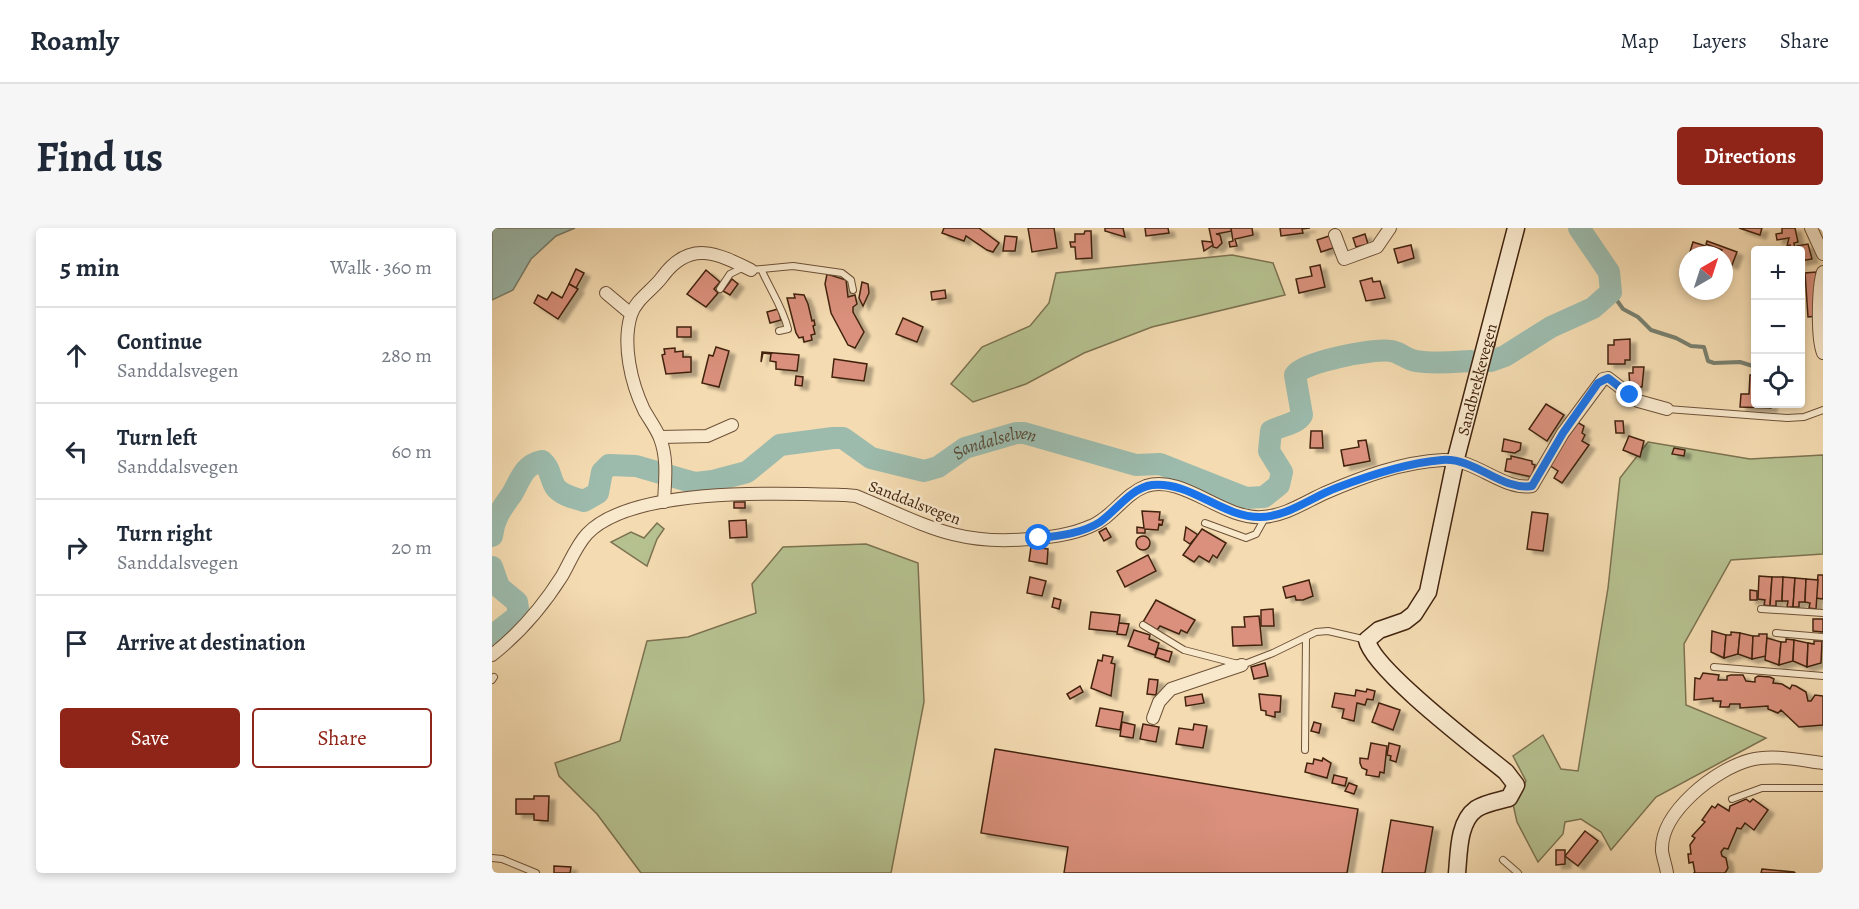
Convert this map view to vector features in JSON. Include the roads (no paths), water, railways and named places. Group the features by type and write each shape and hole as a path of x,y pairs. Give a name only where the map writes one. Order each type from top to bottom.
{"street":[{"path":"1335,235 1344,259 1377,247 1390,228"},
{"name":"Sandbrekkevegen","path":"1368,640 1379,630 1405,621 1422,604 1428,592 1455,462 1516,228"},
{"path":"1811,228 1823,254"},
{"path":"664,501 665,473 660,438 643,407 632,379 628,337 631,314 641,298 678,258 692,253 708,253 732,260 751,270"},
{"path":"1823,272 1819,286 1819,331 1823,353"},
{"path":"606,294 631,314"},
{"name":"Sanddalsvegen","path":"492,655 515,635 545,601 588,533 601,523 632,510 664,501 760,492 845,495 862,498 930,528 982,541 1022,540 1072,533 1094,525 1135,492 1153,485 1177,487 1244,516 1265,517 1296,507 1336,488 1407,464 1445,459 1473,466 1515,486 1532,486 1563,433 1603,379 1608,378 1638,401 1667,409"},
{"path":"660,438 707,436 732,425"},
{"path":"1368,640 1375,658 1398,681 1506,772 1516,785 1509,798 1478,808 1470,814 1460,841 1457,873"},
{"path":"1153,718 1160,702 1171,688 1242,665"},
{"path":"1667,873 1662,849 1668,825 1678,808 1714,777 1732,766 1761,758 1823,763"}],"lane":[{"path":"720,289 730,274 767,267 793,266 842,273 851,280 853,290"},
{"path":"751,270 783,308 788,329 779,331"},
{"name":"Sanddalsvegen","path":"1667,409 1787,418 1804,417 1823,410"},
{"name":"Sanddalsvegen","path":"1205,523 1246,538 1256,534 1265,517"},
{"path":"1761,609 1823,613"},
{"path":"1143,625 1185,650 1242,665 1306,637 1328,631 1368,640"},
{"path":"1776,633 1823,637"},
{"path":"1305,750 1306,637"},
{"path":"1714,668 1823,676"},
{"path":"1732,799 1762,788 1823,788"},
{"path":"492,858 502,859 536,873"},
{"path":"1503,860 1518,873"}],"waterway":[{"path":"1491,361 1505,356 1551,327 1593,308 1611,292 1609,272 1579,228"},
{"path":"1611,292 1623,309 1638,317 1651,330 1676,338 1691,346 1704,347 1708,361 1714,363 1740,362 1751,365"},
{"name":"Sandalselven","path":"492,536 499,514 523,473 542,461 559,491 584,501 598,493 602,472 609,465 636,466 695,483 713,481 747,472 780,445 833,438 843,438 871,458 924,471 938,467 965,448 1016,433 1024,433 1136,465 1160,464 1246,498 1264,497 1279,485 1282,472 1269,451 1271,431 1292,423 1302,415 1295,375 1300,370 1340,357 1383,351 1394,352 1423,362 1471,361"},
{"name":"Sandalselven","path":"492,567 499,587 517,602 519,615 492,636"}]}
